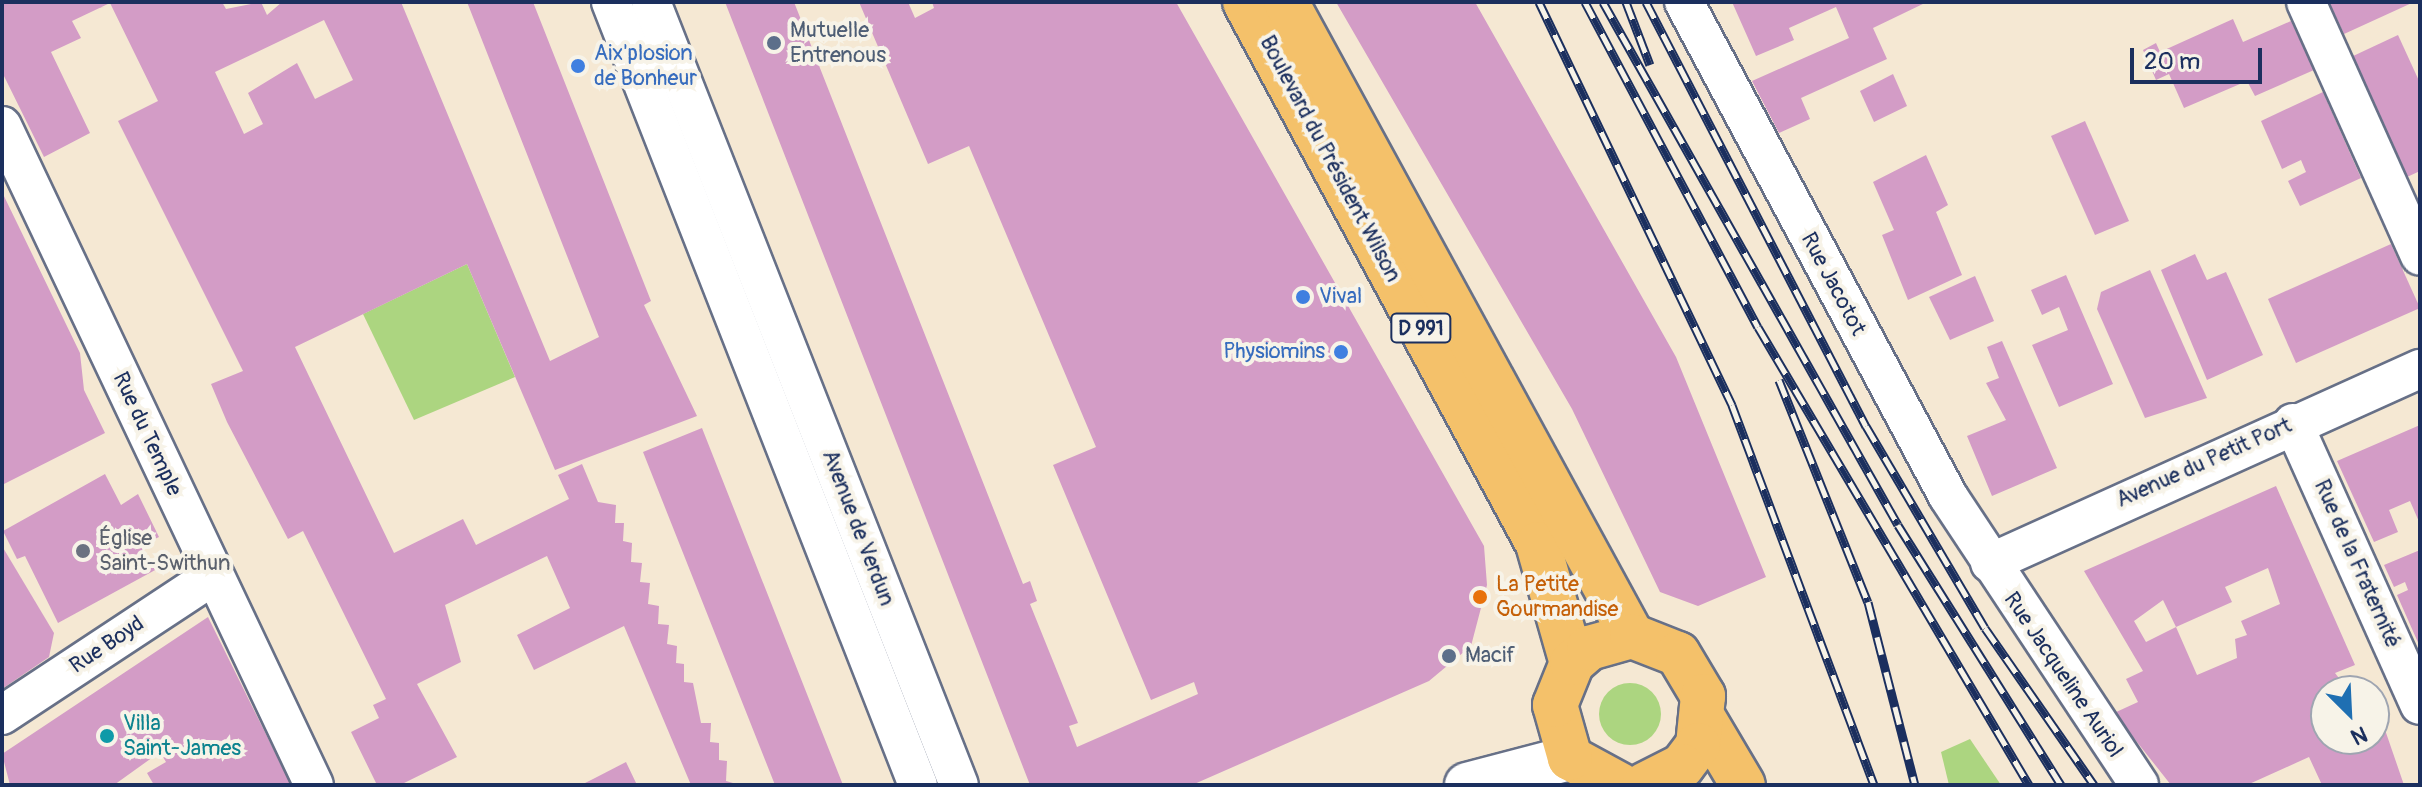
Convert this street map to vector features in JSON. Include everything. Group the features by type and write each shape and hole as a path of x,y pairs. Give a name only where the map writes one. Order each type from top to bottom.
{"main road":[{"name":"Boulevard du Président Wilson","path":"1245,2 1538,544 1572,663"},
{"name":"Boulevard du Président Wilson","path":"1286,2 1632,636"},
{"path":"1705,721 1698,745 1612,772 1560,683 1572,663 1589,648 1632,636 1678,654 1695,673 1705,721 1743,785"}],"street":[{"name":"Avenue de Verdun","path":"611,2 918,785"},
{"name":"Avenue de Verdun","path":"651,2 959,785"},
{"name":"Rue Jacotot","path":"1684,2 1838,297 1990,563"},
{"path":"2306,2 2420,256"},
{"name":"Rue du Temple","path":"2,126 314,785"},
{"path":"722,286 757,271"},
{"name":"Avenue du Petit Port","path":"1990,563 2293,423 2420,369"},
{"name":"Rue de la Fraternité","path":"2293,423 2420,705"},
{"name":"Rue Jacqueline Auriol","path":"1990,563 2139,785"},
{"name":"Rue Boyd","path":"2,715 213,576"},
{"path":"1468,784 1612,772"}],"green space":[{"path":"467,264 515,377 414,420 363,314"},
{"path":"1630,683 1642,685 1652,692 1659,702 1659,726 1652,736 1642,743 1630,745 1618,743 1608,736 1601,726 1599,714 1601,702 1608,692 1618,685"},
{"path":"1970,739 2001,785 1949,785 1941,752"}],"building":[{"path":"2,2 222,2 226,9 261,2 267,15 282,2 401,2 550,361 599,337 467,2 533,2 651,301 644,305 697,416 555,470 467,264 295,347 394,553 463,519 476,545 569,499 558,475 582,464 598,502 616,505 615,523 624,523 623,541 632,543 631,562 642,563 640,582 650,583 648,604 659,606 658,624 669,625 667,644 677,646 676,663 684,664 684,682 693,683 701,723 711,723 710,742 719,743 719,760 727,761 726,781 740,785 691,785 624,626 534,670 517,635 570,608 547,556 445,605 461,662 417,684 457,757 400,785 377,785 351,732 379,718 373,705 386,699 303,531 288,539 227,422 211,384 243,371 118,121 158,101 110,3 72,21 81,38 51,52 90,133 44,157 2,72","holes":["324,20 353,80 315,99 297,63 248,93 263,124 244,134 215,72"]},
{"path":"725,2 794,2 1023,584 1030,581 1037,601 1030,604 1078,723 1069,726 1077,747 1198,694 1194,682 1151,700 1053,465 1096,447 969,146 928,164 859,2 908,2 915,18 934,8 932,2 1176,2 1484,546 1487,585 1471,646 1429,681 1192,785 1030,785"},
{"path":"1336,2 1475,2 1676,357 1766,577 1698,606 1660,592 1572,409"},
{"path":"1732,2 1927,2 1873,28 1887,59 1801,98 1810,119 1779,133 1752,81 1849,38 1836,7 1789,28 1794,40 1756,56"},
{"path":"2329,2 2414,2 2344,34"},
{"path":"2233,19 2243,42 2291,21 2314,70 2255,96 2247,81 2184,108 2169,74 2156,80 2143,50 2156,43 2160,52"},
{"path":"2398,35 2420,83 2420,171 2407,177 2351,57"},
{"path":"1893,74 1907,106 1874,122 1860,91"},
{"path":"2323,92 2361,178 2300,206 2288,181 2306,172 2301,160 2282,169 2261,121"},
{"path":"2085,121 2129,221 2095,235 2051,136"},
{"path":"1926,155 1948,205 1936,212 1962,275 1908,300 1882,235 1894,230 1873,182"},
{"path":"2,192 80,353 84,390 105,433 2,485"},
{"path":"2391,244 2420,308 2296,363 2268,299"},
{"path":"2195,254 2207,280 2226,272 2263,355 2207,380 2161,270"},
{"path":"2150,270 2207,398 2145,418 2097,309 2101,292"},
{"path":"2066,275 2113,384 2059,407 2032,345 2068,330 2059,307 2042,315 2031,290"},
{"path":"1975,276 1994,321 1950,340 1929,297"},
{"path":"2002,341 2057,468 1992,496 1967,436 2006,420 1986,383 1999,378 1987,347"},
{"path":"2420,425 2420,524 2410,501 2389,510 2398,532 2374,542 2337,461"},
{"path":"702,428 843,785 775,785 643,452"},
{"name":"Église Saint-Swithun","path":"105,474 121,505 138,494 159,537 140,546 157,569 58,623 25,556 17,559 3,531"},
{"path":"2276,486 2355,665 2335,673 2337,675 2310,675 2310,755 2390,755 2390,744 2404,785 2322,785 2309,757 2247,785 2171,785 2114,713 2138,702 2126,679 2143,671 2084,571","holes":["2268,568 2280,604 2241,621 2247,635 2235,639 2237,658 2197,675 2176,627 2232,602 2225,587","2163,600 2176,627 2146,642 2134,621"]},
{"path":"2,546 54,633 49,657 2,689"},
{"path":"2420,550 2420,647 2397,595 2408,590 2405,582 2394,587 2384,565"},
{"path":"208,617 291,785 154,785 147,773 166,762 160,752 114,785 10,785 2,754"},
{"path":"626,762 637,785 581,785 595,778"}],"railway":[{"path":"1539,2 1732,405 1874,785"},
{"path":"1585,2 1758,327 2029,785"},
{"path":"1603,2 1898,525 2061,785"},
{"path":"1626,2 1650,65"},
{"path":"1646,2 1866,426 1985,628 2094,785"},
{"path":"1779,380 1868,602 1915,785"}],"place":[{"name":"Mutuelle Entrenous","path":"774,43"},
{"name":"Aix'plosion de Bonheur","path":"578,66"},
{"name":"Vival","path":"1303,297"},
{"name":"Physiomins","path":"1341,352"},
{"name":"Église Saint-Swithun","path":"83,551"},
{"name":"La Petite Gourmandise","path":"1480,597"},
{"name":"Macif","path":"1449,656"},
{"name":"Villa Saint-James","path":"107,736"}]}
